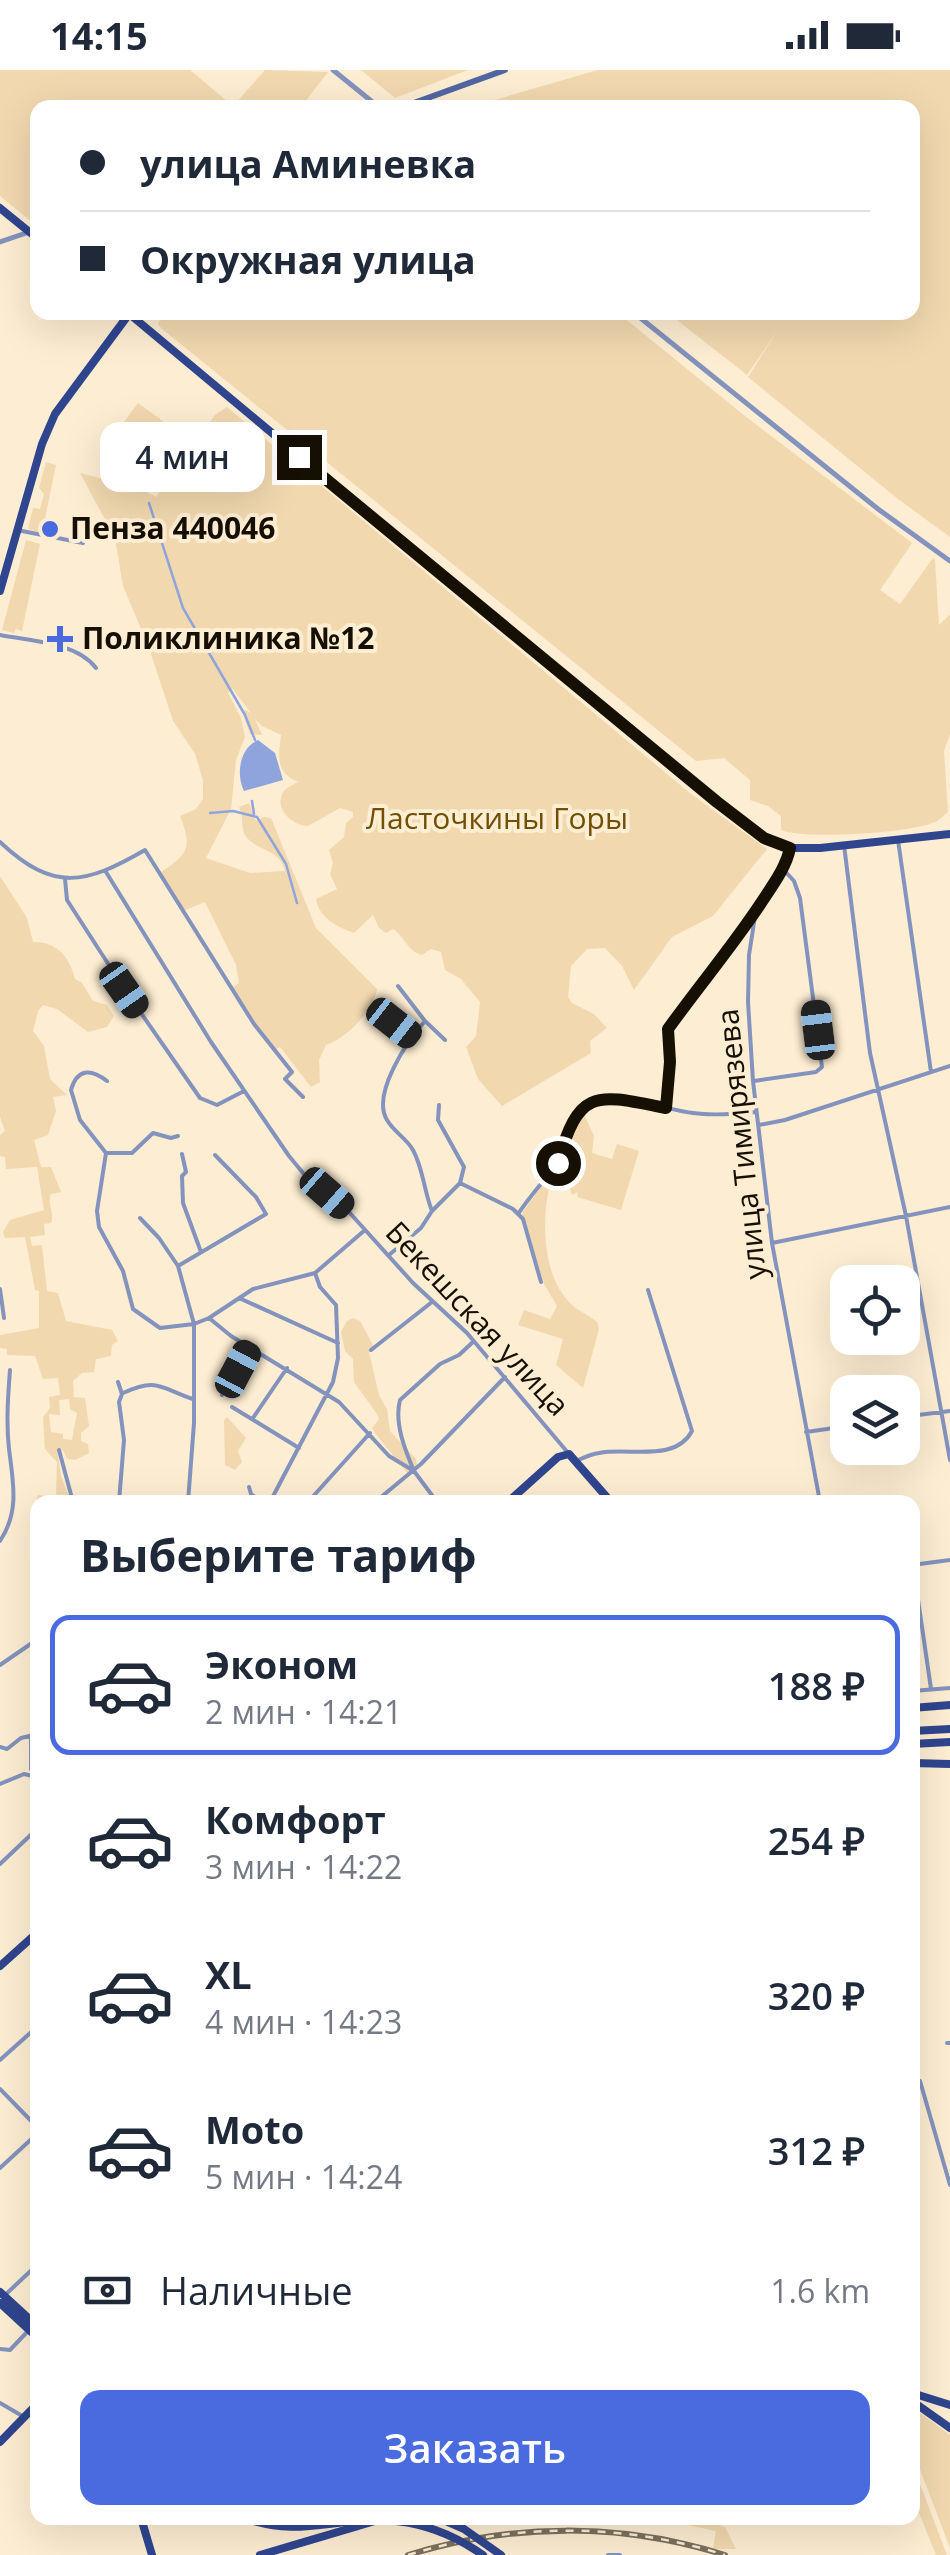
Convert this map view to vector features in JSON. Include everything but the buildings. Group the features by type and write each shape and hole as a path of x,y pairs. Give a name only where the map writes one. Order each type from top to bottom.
{"main road":[{"path":"422,100 505,70"},
{"path":"0,208 30,232"},
{"path":"0,591 42,444 55,414 123,320"},
{"path":"136,320 764,838 790,848 820,848 950,834"},
{"path":"516,1495 558,1457 572,1458"},
{"name":"Бекешская улица","path":"572,1458 606,1495"},
{"path":"920,1707 950,1705"},
{"path":"920,1730 950,1728"},
{"path":"920,1744 950,1742"},
{"path":"920,1762 950,1764"},
{"path":"0,1966 30,1939"},
{"path":"1,2298 30,2324"},
{"path":"920,2396 950,2405"},
{"path":"920,2407 950,2428"},
{"path":"0,2442 30,2411"},
{"path":"142,2525 152,2555"},
{"path":"269,2525 329,2525"},
{"path":"350,2528 357,2525"},
{"path":"260,2555 360,2525"},
{"path":"418,2525 438,2530 482,2554"},
{"path":"455,2525 501,2555"}],"street":[{"path":"333,70 370,100"},
{"path":"0,242 30,236"},
{"path":"643,320 890,519 950,562"},
{"path":"18,530 83,543"},
{"path":"0,635 68,649 96,668"},
{"path":"898,840 930,1072"},
{"path":"0,842 23,862 79,880 106,872 144,850 254,1024 292,1072 285,1079 303,1097"},
{"path":"844,845 853,937 878,1089 906,1216 950,1460"},
{"name":"улица Тимирязева","path":"790,848 782,869 756,910 748,1002 772,1244 819,1495"},
{"path":"753,1081 816,1072 822,1067 800,898 794,881 782,869"},
{"name":"Бекешская улица","path":"106,872 211,1042 300,1170 349,1212 432,1302 474,1340 572,1458"},
{"path":"65,878 67,900 200,1098 217,1106 244,1090"},
{"path":"666,1108 668,1029 756,910"},
{"path":"398,986 425,1021 446,1040"},
{"path":"381,1003 394,1023 411,1037"},
{"path":"425,1021 411,1037 391,1075 384,1108 386,1119 412,1147 432,1211"},
{"path":"759,1125 950,1066"},
{"path":"106,1081 84,1072 78,1075 71,1090 80,1120 106,1153 97,1211 99,1226 122,1270 132,1309 160,1328 194,1324 254,1289 315,1272 365,1230"},
{"path":"518,1214 542,1178 558,1163 565,1137 581,1107 598,1098 623,1099 696,1114 757,1112"},
{"path":"388,1255 421,1228 460,1183 464,1167 438,1120 439,1105"},
{"path":"106,1153 132,1153 153,1133 178,1136"},
{"path":"182,1154 186,1172 182,1176 184,1202 201,1252"},
{"path":"178,1266 266,1214 256,1197 215,1155"},
{"path":"460,1183 518,1214 528,1230 541,1282"},
{"path":"772,1244 950,1207"},
{"path":"140,1218 178,1266 194,1324 188,1495"},
{"path":"274,1495 332,1382 338,1343 336,1305 320,1287 315,1272"},
{"path":"0,1289 4,1318"},
{"path":"572,1458 600,1452 671,1448 686,1441 692,1430 648,1290"},
{"path":"239,1298 338,1343"},
{"path":"371,1350 432,1302"},
{"path":"209,1318 250,1348 327,1393 389,1456 414,1472"},
{"path":"432,1495 414,1472 401,1434 398,1406 440,1364 459,1355 474,1340"},
{"path":"222,1395 250,1348"},
{"path":"252,1420 286,1368"},
{"path":"0,1540 7,1530 16,1489 8,1421 10,1370"},
{"path":"385,1495 414,1472 505,1376"},
{"path":"118,1382 124,1440 120,1495"},
{"path":"122,1394 145,1383 193,1399"},
{"path":"232,1407 299,1448"},
{"path":"920,1415 950,1411"},
{"path":"806,1432 830,1429"},
{"path":"314,1495 370,1433"},
{"path":"59,1450 71,1495"},
{"path":"0,1461 12,1464"},
{"path":"249,1487 253,1495"},
{"path":"920,1564 950,1560"},
{"path":"920,1628 932,1689"},
{"path":"0,1665 30,1644"},
{"path":"920,1690 950,1688"},
{"path":"0,1746 7,1749 30,1737"},
{"path":"0,1784 24,1774 30,1776"},
{"path":"0,1864 30,1836"},
{"path":"0,2060 30,2033"},
{"path":"920,2080 950,2185"},
{"path":"0,2089 30,2121"},
{"path":"0,2168 30,2138"},
{"path":"1,2298 30,2271"},
{"path":"0,2348 10,2350 30,2332"},
{"path":"0,2403 24,2417"},
{"path":"608,2555 620,2555"}],"green space":[{"path":"0,70 190,70 226,100 30,100 30,220 0,196"},
{"path":"265,70 328,72 306,100 238,100"},
{"path":"361,70 468,70 395,98"},
{"path":"598,70 950,70 950,537 748,377 778,330 747,375 677,320 920,320 920,100 494,100"},
{"path":"160,320 627,320 912,543 880,590 900,604 935,560 939,625 950,614 950,734 944,751 948,812 922,826 882,832 811,835 781,830 781,816 750,800 750,780 724,758 696,761 158,324"},
{"path":"138,403 164,422 145,449 109,442"},
{"name":"Ласточкины Горы","path":"227,407 691,794 767,849 713,916 672,937 634,990 622,966 605,948 587,949 571,966 568,997 607,1028 590,1041 591,1053 502,1106 478,1079 466,1047 476,1036 480,1002 461,979 445,970 441,952 431,949 422,955 417,953 393,929 386,933 379,928 373,915 354,933 335,925 321,911 316,899 337,889 330,874 333,863 329,850 344,837 353,812 340,808 308,826 286,815 281,797 298,782 282,768 281,735 255,719 262,735 250,734 243,714 245,710 251,713 232,688 228,693 241,718 245,737 236,760 231,809 206,858 250,873 285,871 279,859 245,835 239,807 249,803 256,821 271,818 316,928 377,989 371,1006 358,1023 326,1045 319,1060 320,1082 311,1087 280,1047 276,1049 254,1024 232,988 239,983 236,965 205,902 183,911 160,873 185,850 186,836 180,816 196,809 203,799 203,780 195,754 173,721 123,586 115,538 80,473 141,489 156,497 215,415"},
{"path":"46,462 56,465 42,533 28,529 33,508 40,509 44,494 39,488"},
{"path":"26,540 40,544 22,631 16,629 14,633 2,630"},
{"path":"0,876 27,918 33,942 60,951 93,1001 107,1005 114,1016 107,1027 88,1032 57,1009 43,1005 33,1031 44,1046 50,1079 67,1095 53,1097 56,1111 48,1135 34,1140 41,1167 51,1167 61,1192 51,1194 51,1223 44,1224 45,1235 30,1237 32,1246 42,1245 47,1291 58,1293 66,1321 112,1330 118,1341 112,1345 111,1356 96,1359 94,1372 82,1373 73,1381 74,1397 85,1398 89,1426 81,1433 81,1441 88,1444 89,1453 75,1460 67,1459 63,1450 57,1448 68,1495 56,1495 57,1462 45,1449 43,1417 50,1408 49,1397 60,1395 58,1378 43,1379 35,1356 7,1355 7,1349 0,1348 0,1335 39,1328 39,1291 35,1290 25,1237 5,1238 3,1232 10,1220 44,1210 37,1167 6,1169 5,1157 0,1156 0,1135 5,1131 0,1117","holes":["69,1399 70,1409 77,1413 72,1440 51,1432 49,1414 60,1415 59,1400"]},
{"path":"585,1116 594,1136 592,1153 612,1159 617,1144 639,1151 621,1210 577,1197 578,1192 572,1195 568,1153 573,1132"},
{"path":"554,1169 545,1221 548,1258 561,1291 597,1322 599,1329 583,1388 556,1365 563,1339 518,1325 524,1310 550,1319 557,1306 544,1284 522,1213"},
{"path":"353,1318 360,1321 373,1345 369,1352 390,1431 416,1459 417,1465 408,1474 372,1428 379,1419 354,1382 353,1359 345,1351 341,1332"},
{"path":"227,1417 246,1438 238,1451 242,1462 235,1470 225,1465"},
{"path":"920,2413 950,2435 950,2548 920,2469"},
{"path":"920,2484 947,2555 936,2555 920,2515"},
{"path":"688,2525 725,2527 736,2549 713,2549 716,2531"}],"water":[{"path":"258,740 275,753 283,780 244,791 241,762 247,749"}],"waterway":[{"path":"149,503 183,608 245,715 255,740"},
{"path":"252,801 254,814"},
{"path":"210,813 233,811 257,817 286,864 297,903"}],"railway":[{"path":"408,2555 487,2537 566,2531 646,2537 725,2555"}],"place":[{"name":"Пенза 440046","path":"50,529"},
{"name":"Поликлиника №12","path":"60,639"}],"route":[{"path":"299,457 717,802 764,838 790,848 782,869 756,910 668,1029 666,1108 598,1098 581,1107 565,1137 558,1163"}]}
